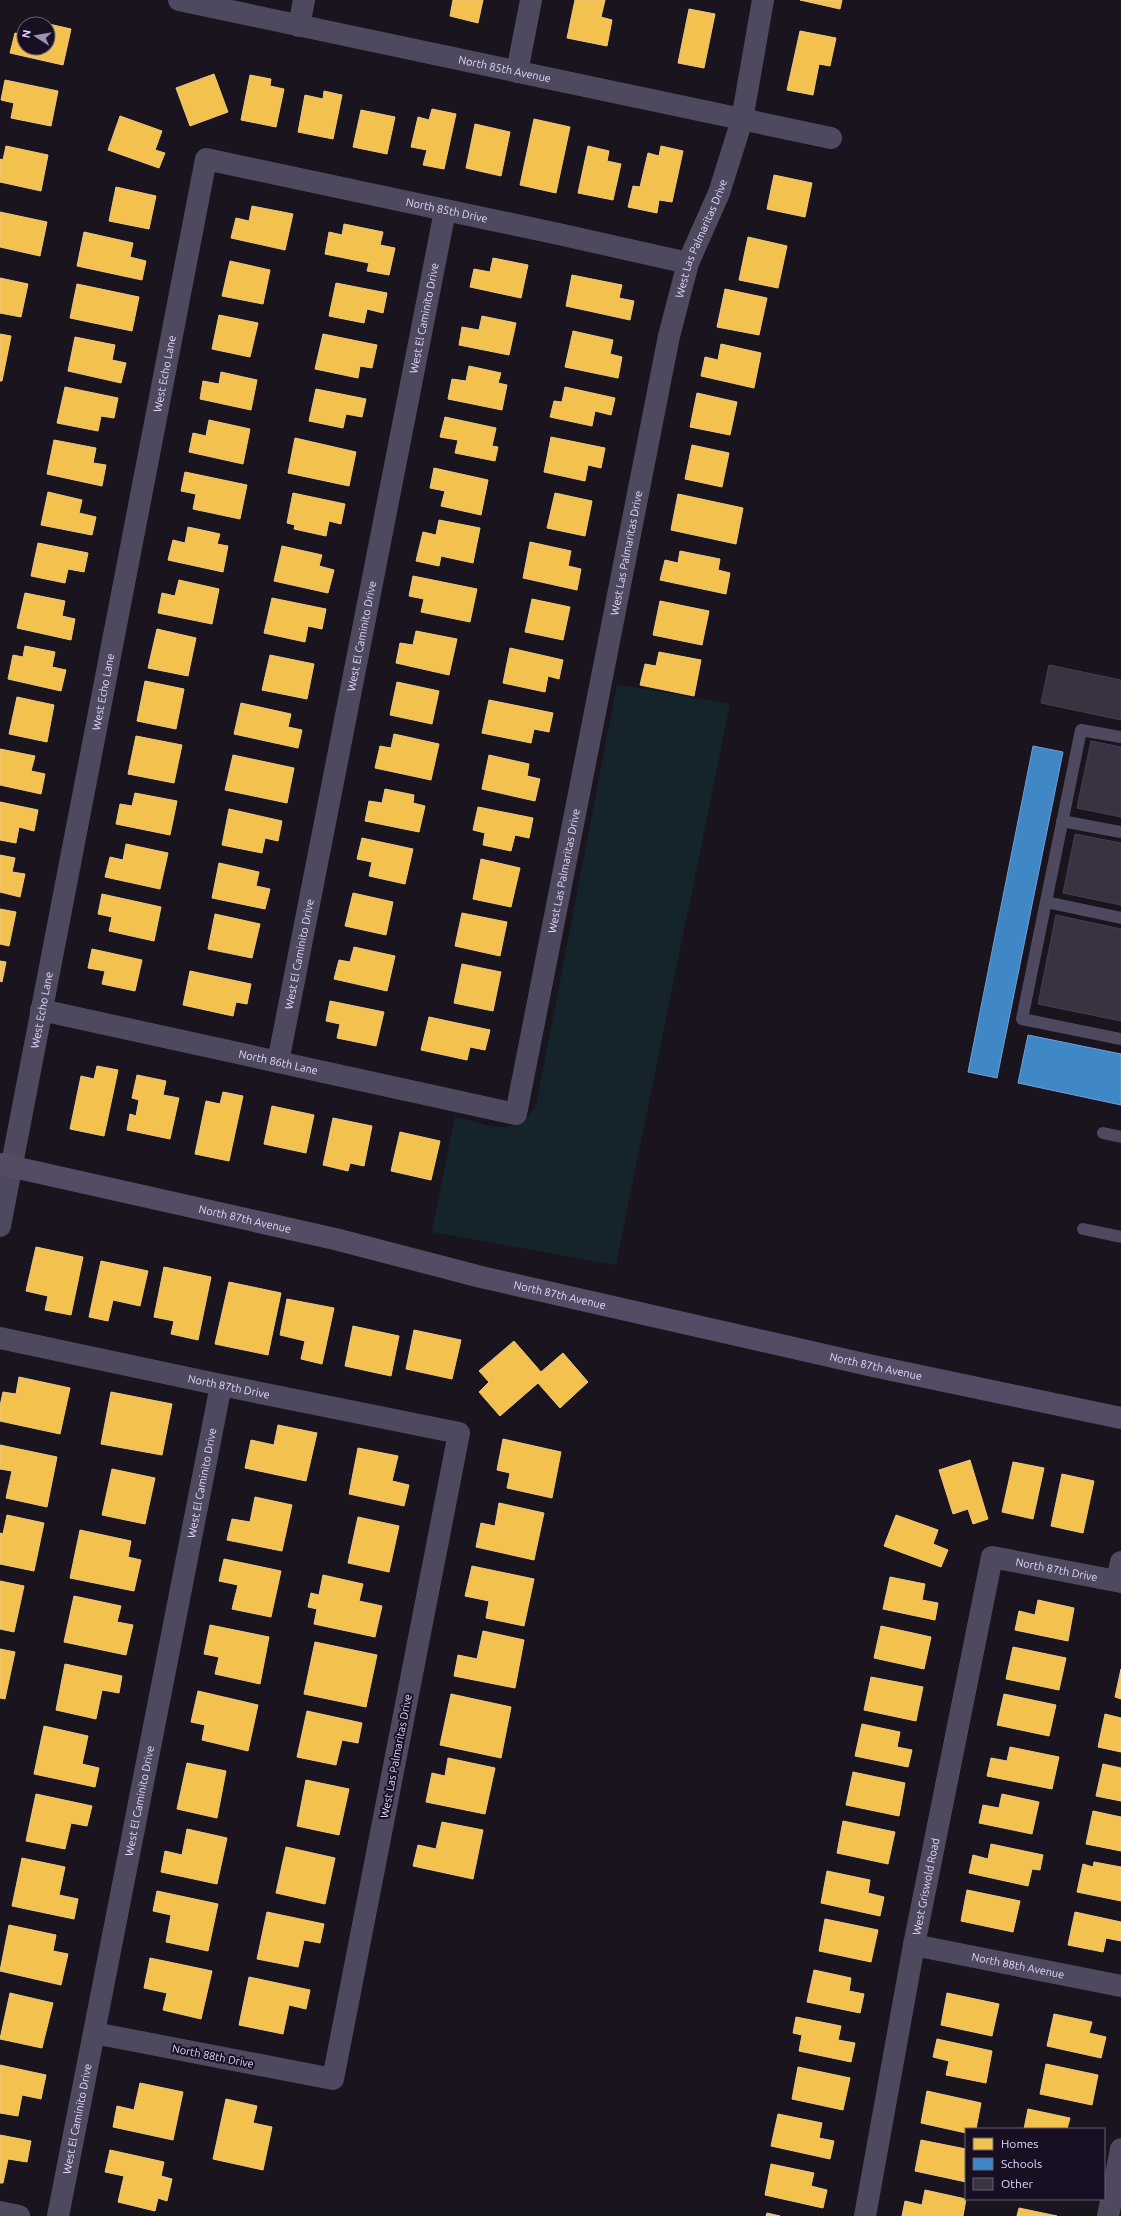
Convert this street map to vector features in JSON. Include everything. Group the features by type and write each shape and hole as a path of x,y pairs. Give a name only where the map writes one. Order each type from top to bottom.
{"street":[{"name":"North 85th Avenue","path":"179,0 831,138"},
{"path":"299,26 304,0"},
{"path":"517,72 531,0"},
{"name":"West Las Palmaritas Drive","path":"516,1114 669,336 688,263 719,193 742,120 763,0"},
{"name":"North 85th Drive","path":"206,159 688,263"},
{"name":"West Echo Lane","path":"0,1226 6,1165 41,1010 206,159"},
{"name":"West El Caminito Drive","path":"278,1062 445,211"},
{"name":"North 86th Lane","path":"41,1010 516,1114"},
{"name":"North 87th Avenue","path":"6,1165 335,1239 481,1277 866,1365 1121,1418"},
{"name":"North 87th Drive","path":"0,1338 221,1385 459,1432"},
{"name":"West El Caminito Drive","path":"58,2216 221,1385"},
{"name":"West Las Palmaritas Drive","path":"332,2079 459,1432"},
{"name":"North 87th Drive","path":"992,1557 1120,1575"},
{"name":"West Griswold Road","path":"865,2216 914,1945 992,1557"},
{"name":"North 88th Avenue","path":"914,1945 1121,1986"},
{"name":"North 88th Drive","path":"94,2033 332,2079"},
{"path":"1108,2216 1121,2149"},
{"path":"0,2212 19,2216"}],"lane":[{"path":"1121,737 1081,730 1022,1019 1121,1038"},
{"path":"1062,821 1121,832"},
{"path":"1046,902 1121,918"},
{"path":"1103,1133 1121,1137"},
{"path":"1083,1229 1121,1237"}],"shaded area":[{"path":"617,684 730,704 616,1265 432,1232 455,1117 489,1126 509,1126 518,1123 527,1117 536,1106"}],"building: Homes":[{"path":"453,0 483,0 478,23 450,16"},
{"path":"575,0 605,0 601,17 612,20 607,46 567,38"},
{"path":"800,0 842,0 840,9"},
{"path":"689,9 715,14 704,68 678,63"},
{"path":"56,26 71,29 63,65 23,56 56,56"},
{"path":"800,31 836,38 830,66 819,64 813,95 787,90"},
{"path":"16,33 16,54 10,53"},
{"path":"214,74 228,112 190,126 176,88"},
{"path":"250,75 271,79 270,86 284,89 276,127 241,120"},
{"path":"5,80 58,91 51,126 11,118 14,103 1,100"},
{"path":"324,91 342,95 333,139 298,132 305,95 323,99"},
{"path":"432,109 456,114 444,169 423,165 427,150 411,147 418,117 429,120"},
{"path":"361,110 395,117 387,154 353,147"},
{"path":"120,116 162,131 155,150 165,153 159,168 108,150"},
{"path":"534,119 570,127 556,193 520,185"},
{"path":"475,124 510,132 501,176 466,168"},
{"path":"6,146 48,155 41,191 0,182 0,159 3,160"},
{"path":"588,146 609,151 607,161 621,164 613,200 578,193"},
{"path":"661,146 683,151 672,202 659,200 657,213 628,207 633,186 640,187 648,153 659,156"},
{"path":"774,175 812,183 805,217 767,209"},
{"path":"116,187 156,196 149,229 109,221"},
{"path":"252,206 293,214 285,250 231,238 236,218 249,221"},
{"path":"0,212 47,222 40,256 0,247"},
{"path":"344,224 383,232 380,245 395,248 389,275 367,271 369,263 325,254 329,232 342,235"},
{"path":"84,232 133,243 130,257 146,261 142,280 77,266"},
{"path":"748,237 787,246 778,288 739,280"},
{"path":"493,258 528,265 521,298 470,287 474,269 490,272"},
{"path":"230,261 270,270 263,304 222,296"},
{"path":"572,275 622,285 619,298 634,301 630,320 566,306"},
{"path":"0,278 28,284 21,317 0,313"},
{"path":"336,283 387,293 383,313 367,309 364,323 329,316"},
{"path":"77,284 139,297 132,331 70,318"},
{"path":"725,289 767,298 759,335 717,327"},
{"path":"219,315 258,323 250,357 212,349"},
{"path":"482,316 516,323 509,355 459,345 462,327 479,330"},
{"path":"573,331 613,340 610,354 622,357 618,378 565,367"},
{"path":"0,334 11,336 2,381 0,381"},
{"path":"323,334 377,345 372,368 360,366 358,378 315,369"},
{"path":"75,337 115,345 112,360 126,363 121,383 68,371"},
{"path":"721,344 761,353 754,388 701,376 705,357 718,360"},
{"path":"469,366 501,373 498,383 507,385 502,410 448,399 452,379 466,381"},
{"path":"221,372 257,380 251,410 200,399 203,381 219,384"},
{"path":"65,387 118,398 114,418 101,416 98,431 57,423"},
{"path":"565,387 615,398 611,415 595,411 592,426 550,417 554,401 562,402"},
{"path":"316,389 366,399 362,417 346,414 343,428 309,421"},
{"path":"697,393 737,402 730,435 690,427"},
{"path":"445,417 496,428 492,446 498,447 495,461 455,453 458,440 440,437"},
{"path":"209,420 250,429 243,464 189,452 193,433 206,436"},
{"path":"551,437 605,448 601,468 588,465 585,481 544,472"},
{"path":"295,438 356,452 349,486 288,473"},
{"path":"54,440 96,448 93,463 106,465 102,486 47,474"},
{"path":"692,445 729,453 722,487 685,479"},
{"path":"434,468 488,480 481,515 441,506 445,491 430,488"},
{"path":"185,472 247,485 240,519 193,509 196,494 181,491"},
{"path":"48,492 82,500 79,513 96,517 92,535 41,525"},
{"path":"293,493 345,504 341,524 329,521 326,536 294,529 295,525 287,523"},
{"path":"555,493 592,501 585,536 547,528"},
{"path":"678,494 743,508 736,544 671,530"},
{"path":"439,520 480,528 473,563 441,556 439,566 416,561 423,532 436,535"},
{"path":"188,527 220,534 217,544 228,546 223,572 168,560 173,540 185,543"},
{"path":"530,542 571,551 568,566 581,569 577,590 523,578"},
{"path":"38,543 88,553 84,572 68,569 65,583 31,576"},
{"path":"282,546 322,555 319,566 334,570 328,593 274,581"},
{"path":"680,551 720,559 718,570 730,573 726,594 660,580 665,560 678,563"},
{"path":"413,576 477,589 470,622 421,612 424,599 409,596"},
{"path":"179,580 219,589 212,624 158,613 162,593 175,596"},
{"path":"25,593 65,601 62,616 75,619 71,640 17,628"},
{"path":"272,598 326,609 322,629 308,626 305,642 264,633"},
{"path":"532,599 570,607 563,640 525,632"},
{"path":"660,601 709,611 702,645 653,635"},
{"path":"157,629 196,638 188,676 148,668"},
{"path":"416,631 457,639 449,675 396,663 400,643 413,645"},
{"path":"25,646 55,652 52,667 66,670 61,691 8,679 13,655 23,657"},
{"path":"510,648 563,660 559,679 548,676 545,692 503,683"},
{"path":"659,652 701,660 694,696 640,685 645,664 656,666"},
{"path":"270,655 314,664 307,699 262,690"},
{"path":"145,681 184,689 176,729 137,721"},
{"path":"397,682 439,691 432,724 390,715"},
{"path":"17,697 54,705 47,742 9,734"},
{"path":"489,700 553,713 549,732 534,729 531,743 482,733"},
{"path":"241,703 291,714 288,727 302,730 298,748 234,734"},
{"path":"394,734 439,744 431,780 375,768 380,746 391,748"},
{"path":"136,736 182,745 174,783 128,774"},
{"path":"0,749 35,756 31,771 45,774 41,794 0,785"},
{"path":"233,755 294,768 287,803 225,790"},
{"path":"489,755 529,764 527,776 540,779 535,801 482,789"},
{"path":"385,789 414,795 413,803 425,806 419,832 365,821 369,801 382,803"},
{"path":"135,793 177,801 170,835 116,824 120,804 132,806"},
{"path":"0,802 38,810 34,831 19,827 16,843 0,840"},
{"path":"478,807 533,818 529,838 515,835 511,851 483,845 485,833 473,830"},
{"path":"229,809 282,821 278,841 265,838 262,853 222,845"},
{"path":"362,838 413,849 405,884 369,876 372,862 357,859"},
{"path":"126,844 168,853 160,889 105,877 110,857 123,860"},
{"path":"0,855 15,858 12,872 25,874 20,897 0,892"},
{"path":"481,859 520,868 511,907 473,899"},
{"path":"219,863 259,872 256,886 270,889 265,909 212,898"},
{"path":"353,893 393,902 386,935 345,926"},
{"path":"102,894 161,907 154,941 109,931 112,917 98,914"},
{"path":"0,909 16,912 9,946 0,944"},
{"path":"462,913 507,922 500,956 455,946"},
{"path":"215,914 260,924 252,958 208,949"},
{"path":"354,947 395,956 387,991 334,979 339,960 350,962"},
{"path":"92,949 142,960 135,991 102,984 105,971 88,968"},
{"path":"0,961 6,962 2,982 0,981"},
{"path":"462,964 501,972 493,1011 454,1003"},
{"path":"190,971 251,984 247,1004 236,1002 233,1016 183,1005"},
{"path":"330,1001 384,1012 376,1046 337,1038 340,1024 326,1021"},
{"path":"429,1017 490,1030 485,1050 470,1047 467,1060 421,1050"},
{"path":"97,1066 118,1070 104,1136 70,1129 81,1076 94,1079"},
{"path":"137,1075 166,1081 163,1095 179,1098 170,1139 127,1130 130,1114 136,1116 139,1100 132,1098"},
{"path":"223,1092 243,1096 229,1161 195,1154 206,1101 220,1104"},
{"path":"272,1106 314,1115 306,1153 264,1144"},
{"path":"333,1118 372,1126 364,1166 350,1163 348,1171 323,1165"},
{"path":"400,1132 440,1141 431,1180 391,1171"},
{"path":"36,1247 83,1257 71,1315 45,1310 48,1296 26,1291"},
{"path":"101,1261 148,1271 140,1306 113,1300 108,1321 89,1317"},
{"path":"164,1267 211,1277 198,1340 171,1334 174,1321 154,1317"},
{"path":"229,1282 281,1293 268,1355 215,1344"},
{"path":"287,1299 334,1308 322,1364 301,1359 305,1341 280,1335"},
{"path":"353,1326 399,1336 391,1376 345,1366"},
{"path":"414,1330 461,1340 452,1379 406,1369"},
{"path":"514,1341 541,1372 563,1353 588,1382 560,1408 538,1383 500,1416 479,1392 489,1382 479,1371"},
{"path":"19,1377 70,1388 60,1434 0,1421 0,1406 3,1392 16,1394"},
{"path":"111,1392 172,1404 162,1455 101,1444"},
{"path":"278,1425 317,1433 306,1481 245,1468 251,1440 274,1445"},
{"path":"503,1439 561,1452 552,1498 507,1488 510,1473 497,1470"},
{"path":"0,1445 57,1457 47,1507 6,1498 12,1471 0,1469"},
{"path":"358,1448 398,1456 392,1481 409,1485 404,1506 349,1494"},
{"path":"970,1460 988,1519 973,1524 968,1509 953,1514 939,1470"},
{"path":"1013,1462 1044,1468 1033,1519 1002,1512"},
{"path":"112,1469 155,1478 145,1524 102,1515"},
{"path":"1062,1474 1094,1481 1083,1533 1051,1526"},
{"path":"255,1497 292,1505 282,1551 227,1540 232,1519 250,1522"},
{"path":"499,1503 544,1513 534,1560 476,1547 481,1523 495,1526"},
{"path":"7,1515 44,1523 34,1571 0,1564 0,1533 3,1534"},
{"path":"896,1515 938,1530 933,1544 948,1550 941,1567 884,1546"},
{"path":"358,1517 399,1526 389,1572 348,1563"},
{"path":"80,1530 131,1541 128,1557 141,1560 134,1591 70,1578"},
{"path":"224,1559 281,1571 271,1617 232,1609 238,1585 219,1581"},
{"path":"472,1566 534,1579 524,1626 486,1618 489,1601 465,1596"},
{"path":"323,1575 363,1584 359,1601 382,1606 375,1637 314,1624 317,1609 308,1607 311,1593 319,1595"},
{"path":"890,1577 925,1584 922,1600 938,1603 935,1620 883,1609"},
{"path":"0,1581 24,1586 14,1632 0,1629"},
{"path":"74,1596 121,1606 117,1622 133,1625 126,1655 64,1642"},
{"path":"1038,1600 1074,1608 1068,1641 1015,1630 1019,1611 1035,1615"},
{"path":"210,1625 269,1637 260,1684 215,1674 219,1657 204,1654"},
{"path":"881,1626 931,1637 924,1669 874,1658"},
{"path":"483,1631 524,1640 515,1688 454,1676 458,1655 477,1659"},
{"path":"315,1642 377,1655 366,1707 304,1694"},
{"path":"1013,1647 1066,1658 1059,1690 1006,1679"},
{"path":"0,1649 15,1652 5,1699 0,1698"},
{"path":"65,1664 122,1676 119,1693 102,1690 96,1719 56,1710"},
{"path":"1121,1669 1121,1699 1115,1697"},
{"path":"871,1677 923,1687 916,1721 864,1710"},
{"path":"198,1691 258,1705 248,1751 202,1740 205,1725 191,1722"},
{"path":"451,1694 511,1707 501,1758 440,1745"},
{"path":"1004,1694 1056,1705 1049,1736 997,1725"},
{"path":"307,1711 362,1723 358,1743 342,1740 336,1765 297,1757"},
{"path":"1105,1714 1121,1718 1121,1752 1098,1747"},
{"path":"862,1724 900,1732 897,1747 912,1750 908,1767 855,1756"},
{"path":"44,1726 88,1736 82,1764 99,1768 95,1787 34,1774"},
{"path":"1010,1747 1059,1757 1052,1789 987,1776 991,1758 1007,1761"},
{"path":"448,1758 495,1768 485,1814 426,1802 432,1773 445,1776"},
{"path":"187,1763 226,1771 217,1818 177,1809"},
{"path":"1103,1764 1121,1768 1121,1801 1096,1796"},
{"path":"853,1772 905,1783 899,1816 846,1805"},
{"path":"306,1780 349,1789 339,1835 297,1826"},
{"path":"36,1794 92,1806 87,1826 71,1823 65,1849 26,1841"},
{"path":"1002,1794 1039,1802 1032,1834 979,1823 983,1805 999,1808"},
{"path":"1093,1811 1121,1817 1121,1851 1086,1844"},
{"path":"843,1821 895,1832 888,1864 837,1853"},
{"path":"442,1822 483,1830 473,1879 413,1866 418,1845 436,1849"},
{"path":"187,1829 227,1838 217,1884 161,1872 165,1851 182,1855"},
{"path":"991,1844 1043,1855 1040,1870 1032,1869 1028,1886 969,1873 973,1855 988,1859"},
{"path":"286,1847 335,1858 325,1904 276,1893"},
{"path":"22,1858 65,1867 59,1895 78,1899 74,1919 12,1906"},
{"path":"1094,1862 1121,1867 1121,1901 1077,1892 1083,1864 1093,1867"},
{"path":"827,1871 870,1880 868,1893 884,1897 880,1916 821,1903"},
{"path":"967,1890 1020,1901 1013,1932 961,1921"},
{"path":"157,1891 218,1904 208,1951 166,1942 171,1915 153,1911"},
{"path":"267,1912 324,1924 320,1943 304,1940 298,1967 257,1959"},
{"path":"1075,1912 1121,1922 1121,1941 1106,1938 1103,1952 1068,1945"},
{"path":"825,1919 878,1930 871,1962 819,1951"},
{"path":"9,1925 56,1935 53,1951 68,1954 61,1985 0,1971"},
{"path":"150,1958 212,1971 201,2019 163,2010 167,1993 144,1988"},
{"path":"814,1970 851,1978 849,1991 864,1994 860,2013 807,2002"},
{"path":"249,1977 310,1990 306,2009 289,2005 283,2034 239,2025"},
{"path":"10,1993 53,2003 42,2048 0,2039"},
{"path":"947,1993 999,2004 992,2036 941,2025"},
{"path":"1054,2014 1092,2022 1089,2033 1106,2037 1101,2058 1047,2046"},
{"path":"796,2017 841,2026 838,2040 855,2043 851,2062 799,2051 802,2035 793,2033"},
{"path":"937,2039 992,2051 986,2083 946,2075 949,2061 933,2057"},
{"path":"1046,2064 1098,2075 1092,2105 1040,2094"},
{"path":"0,2065 46,2075 41,2099 22,2095 18,2116 0,2113"},
{"path":"798,2067 850,2078 843,2110 792,2099"},
{"path":"140,2083 183,2092 173,2140 113,2127 117,2106 134,2110"},
{"path":"927,2091 981,2103 976,2128 965,2128 965,2133 921,2123"},
{"path":"226,2099 257,2106 253,2123 272,2127 263,2170 213,2159"},
{"path":"1028,2109 1070,2118 1067,2128 1024,2128"},
{"path":"778,2114 822,2123 819,2138 834,2141 830,2159 771,2146"},
{"path":"0,2135 31,2141 27,2162 8,2159 3,2183 0,2183"},
{"path":"921,2140 965,2149 965,2182 915,2171"},
{"path":"110,2150 164,2162 161,2176 172,2179 167,2201 158,2198 155,2211 118,2202 124,2176 105,2172"},
{"path":"771,2164 814,2173 811,2186 827,2190 823,2208 765,2195"},
{"path":"925,2190 966,2200 963,2216 902,2216 905,2201 922,2205"},
{"path":"1019,2208 1057,2216 1017,2216"},
{"path":"767,2213 780,2216 766,2216"}],"building: Schools":[{"path":"1033,746 1063,752 997,1078 968,1072"},
{"path":"1028,1035 1121,1054 1121,1105 1018,1083"}],"building: Other":[{"path":"1049,665 1121,680 1121,720 1041,703"},
{"path":"1091,741 1121,747 1121,817 1077,808"},
{"path":"1075,834 1121,843 1121,905 1063,893"},
{"path":"1056,915 1121,929 1121,1021 1038,1004"}]}
